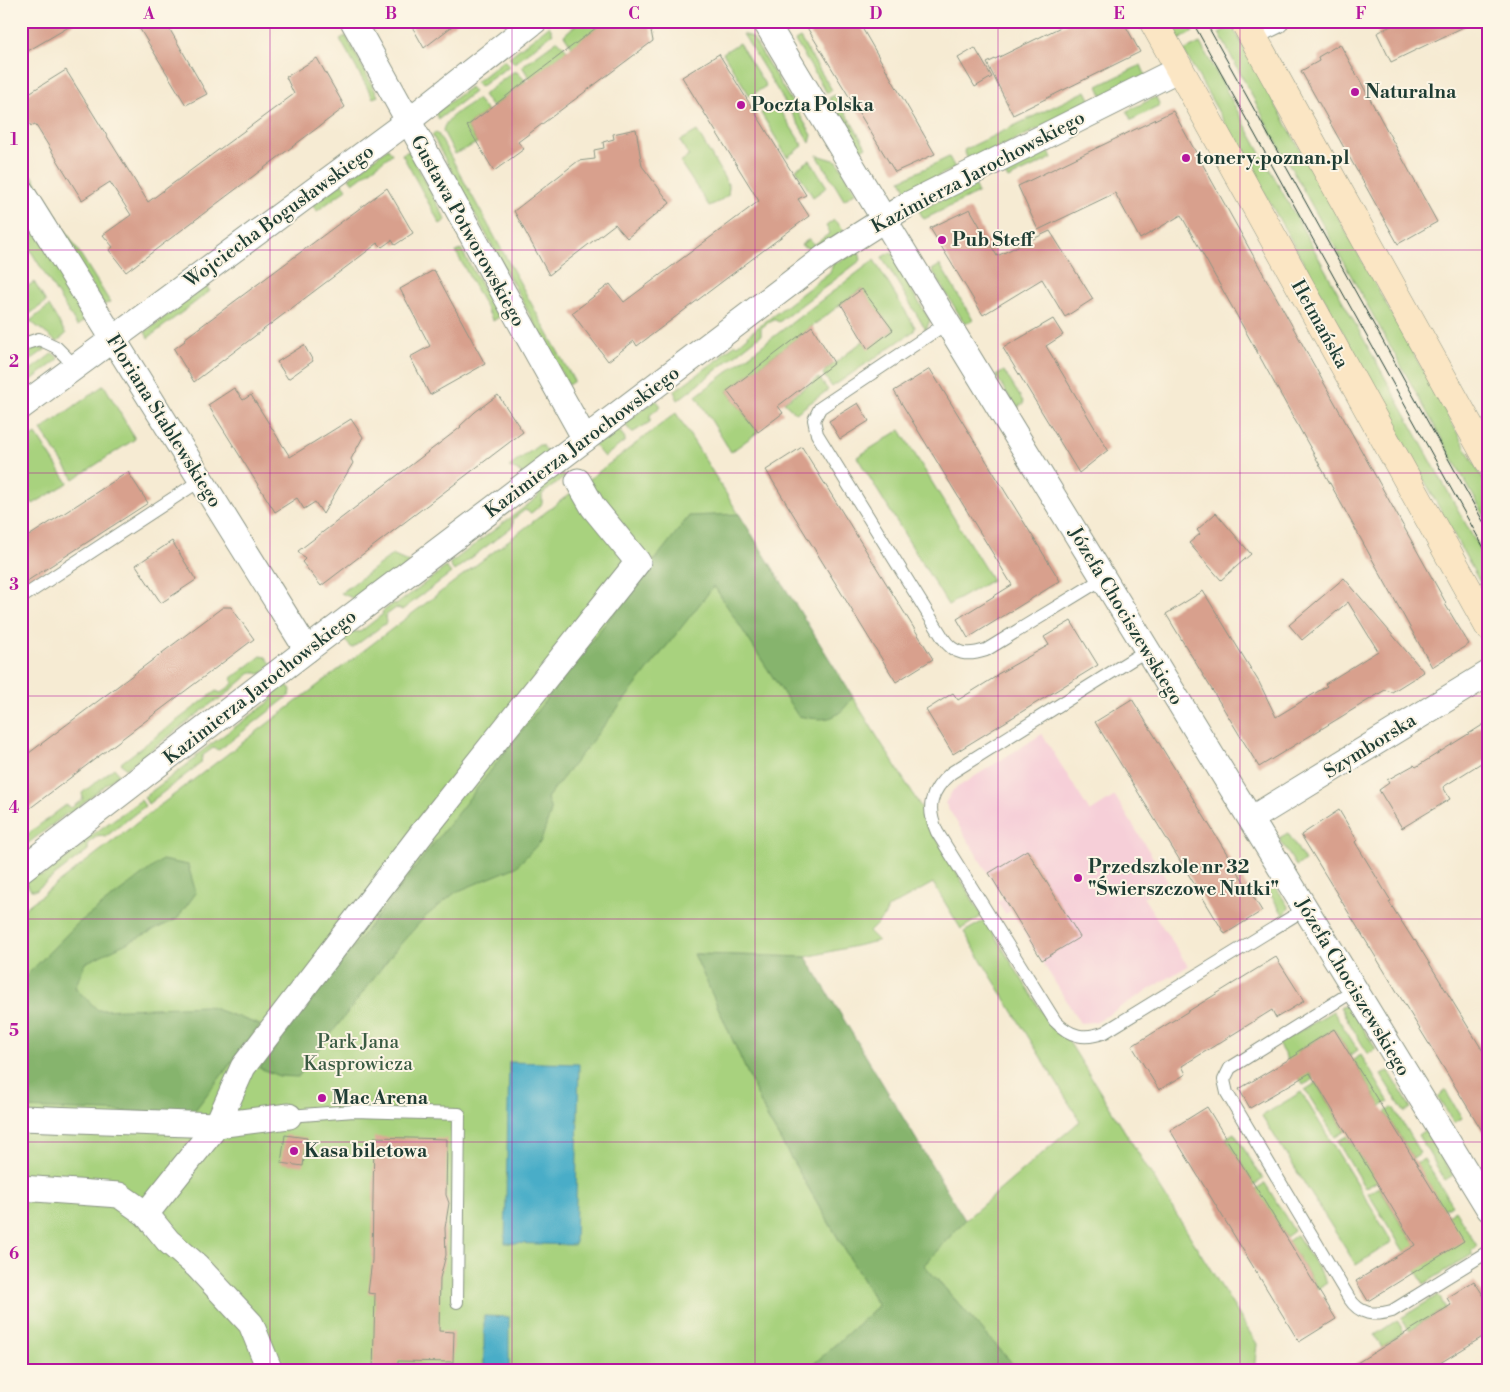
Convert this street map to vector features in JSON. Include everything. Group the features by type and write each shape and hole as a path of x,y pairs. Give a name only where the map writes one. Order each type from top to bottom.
{"main road":[{"name":"Hetmańska","path":"1153,21 1489,627"},
{"path":"1248,27 1486,448"}],"street":[{"name":"Gustawa Potworowskiego","path":"353,21 585,440"},
{"name":"Wojciecha Bogusławskiego","path":"21,407 408,121 534,21"},
{"name":"Józefa Chociszewskiego","path":"765,21 947,323 1489,1209"},
{"path":"1248,27 1276,21"},
{"name":"Kazimierza Jarochowskiego","path":"21,870 307,650 825,258 884,219 916,201 1179,69"},
{"name":"Floriana Stablewskiego","path":"21,191 307,650"},
{"path":"146,1214 217,1125 243,1067 432,821 638,562 593,507 578,481"},
{"name":"Szymborska","path":"1250,819 1489,674"},
{"path":"21,1118 217,1125 289,1116"},
{"path":"21,1188 119,1195 146,1214 168,1241 197,1266 251,1324 270,1371"}],"lane":[{"path":"947,323 820,408 814,420 817,434 943,638 954,650 970,654 986,650 1104,578"},
{"path":"21,345 39,339 56,348 75,366"},
{"path":"21,598 201,480"},
{"path":"1147,650 940,782 932,794 930,807 932,820 937,832 1055,1021 1063,1029 1083,1037 1105,1032 1305,909"},
{"path":"1355,990 1230,1068 1224,1080 1227,1093 1349,1298 1360,1310 1376,1314 1392,1310 1489,1251"},
{"path":"289,1116 354,1111 459,1114 457,1302"}],"shaded area":[{"name":"Przedszkole nr 32 \"Świerszczowe Nutki\"","path":"1042,734 1090,812 1115,796 1168,882 1143,897 1188,966 1096,1022 1080,1023 1011,911 1005,914 997,902 1003,898 945,803 953,790"}],"green space":[{"path":"580,21 605,21 572,47 564,35"},
{"path":"1167,21 1184,21 1193,32 1178,40"},
{"path":"549,26 553,33 514,63 509,57"},
{"path":"1232,26 1489,490 1489,524 1270,130 1219,33"},
{"path":"743,34 752,37 812,135 810,143"},
{"path":"346,36 378,96 373,98 340,39"},
{"path":"800,38 832,90 827,93 795,41"},
{"path":"558,40 567,50 530,79 522,66"},
{"path":"739,43 766,86 750,96 723,53"},
{"path":"1200,43 1489,566 1489,599 1356,355 1184,51"},
{"path":"504,60 509,66 480,87 476,82"},
{"path":"1141,65 1146,77 1103,97 1098,86"},
{"path":"513,72 517,72 526,81 492,107 483,95"},
{"path":"470,87 474,92 439,119 435,113"},
{"path":"1086,91 1092,103 969,162 964,150"},
{"path":"835,95 866,147 861,150 829,98"},
{"path":"1156,97 1160,106 1131,120 1127,111"},
{"path":"477,99 487,111 467,126 477,143 455,154 443,131 445,126 457,113"},
{"path":"776,104 803,146 787,157 761,113"},
{"path":"697,131 729,186 728,195 709,206 680,162 689,156 680,141"},
{"path":"437,132 574,381 568,385 432,135"},
{"path":"388,148 392,154 353,183 349,178"},
{"path":"1048,149 1052,158 1008,179 1003,170"},
{"path":"409,151 446,220 440,224 402,154"},
{"path":"817,155 837,161 856,192 844,200"},
{"path":"949,157 955,168 907,191 901,180"},
{"path":"810,160 827,187 813,197 796,169"},
{"path":"32,175 58,218 52,222 26,179"},
{"path":"342,183 347,189 317,211 312,205"},
{"path":"974,184 978,193 924,219 919,211"},
{"path":"21,207 89,317 77,326 21,235"},
{"path":"834,220 844,230 819,253 801,245 809,239 814,245 830,233 826,226"},
{"path":"64,228 110,302 104,305 58,231"},
{"path":"461,249 499,317 493,321 456,252"},
{"path":"859,252 861,260 779,322 773,319 761,328 761,335 678,400 674,391 723,356 722,354 749,336 830,272 833,264"},
{"path":"891,252 915,281 912,291 930,320 926,330 882,257"},
{"path":"874,260 915,327 914,331 832,387 823,374 826,370 863,341 868,348 893,330 861,289 727,391 758,432 731,452 696,396"},
{"path":"940,265 973,320 965,324 932,270"},
{"path":"34,282 46,302 28,315 21,311 21,291"},
{"path":"206,286 210,291 148,338 145,332"},
{"path":"49,306 66,334 57,342 30,321"},
{"path":"35,347 46,349 21,367 21,353"},
{"path":"53,353 59,359 21,388 21,377"},
{"path":"1004,371 1024,403 1016,408 996,376"},
{"path":"819,378 828,390 796,413 784,402"},
{"path":"104,385 135,439 74,479 41,430"},
{"path":"656,400 661,406 650,415 650,422 632,433 624,423"},
{"name":"Park Jana Kasprowicza","path":"676,413 924,812 927,821 982,916 961,929 933,883 888,908 884,917 869,932 878,941 806,957 695,954 768,1119 878,1306 806,1371 21,1371 21,911"},
{"path":"617,428 625,438 624,442 604,457 594,445"},
{"path":"900,430 992,580 948,605 857,457"},
{"path":"36,434 68,483 33,504 21,486 21,445"},
{"path":"539,445 542,445 551,457 527,475 509,467"},
{"path":"560,471 565,477 542,494 542,504 531,513 525,510 513,519 513,526 454,571 449,564 538,497 538,488"},
{"path":"739,514 853,697 847,705 830,718 816,719 798,716 714,586 547,798 551,811 541,841 516,867 456,892 425,917 396,949 298,1077 279,1076 259,1068 689,516"},
{"path":"392,555 410,563 359,601 341,593"},
{"path":"446,567 451,573 402,610 396,608 385,616 386,623 352,648 341,637 349,631 360,632 383,614 382,612 394,603 396,605"},
{"path":"261,656 266,657 272,665 261,674 252,672 218,701 216,700 126,769 121,763 216,691 221,693 233,684 232,678"},
{"path":"284,681 291,690 290,695 219,750 213,748 202,756 201,763 148,804 144,797 196,758 195,756 271,701 272,690"},
{"path":"114,768 119,774 70,814 69,812 22,848 21,851 21,839 66,805 71,808 83,799 82,793"},
{"path":"141,800 145,806 105,837 99,835 88,843 88,850 36,890 31,890 23,880 32,874 42,876 84,844 82,842"},
{"path":"1288,833 1305,861 1296,866 1279,838"},
{"path":"162,860 188,865 196,893 177,919 85,963 75,988 98,1010 207,1006 260,1025 192,1114 21,1108 21,981 77,924"},
{"path":"1273,882 1289,908 1284,916 1265,886"},
{"path":"985,920 1049,1023 1066,1037 1257,1344 1254,1371 1019,1371 924,1265 965,1220 1080,1121 964,932"},
{"path":"694,954 806,957 965,1220 924,1265 1019,1371 806,1371 878,1306 768,1119"},
{"path":"1346,1006 1350,1008 1376,1049 1368,1054 1340,1007"},
{"path":"1333,1011 1358,1050 1350,1055 1334,1029 1298,1051 1313,1080 1303,1085 1278,1044"},
{"path":"1361,1055 1389,1102 1381,1106 1353,1060"},
{"path":"1389,1071 1411,1108 1404,1112 1381,1075"},
{"path":"1316,1083 1345,1131 1335,1137 1305,1090"},
{"path":"1445,1090 1462,1118 1454,1123 1438,1097"},
{"path":"1301,1092 1392,1242 1356,1265 1262,1116"},
{"path":"1393,1107 1420,1153 1413,1158 1385,1112"},
{"path":"1425,1130 1453,1175 1445,1180 1418,1135"},
{"path":"1234,1133 1263,1179 1254,1185 1226,1138"},
{"path":"1347,1136 1376,1180 1376,1182 1365,1188 1337,1141"},
{"path":"1424,1159 1452,1205 1444,1209 1416,1164"},
{"path":"1265,1183 1294,1231 1286,1237 1256,1189"},
{"path":"1379,1187 1412,1241 1455,1210 1477,1246 1471,1252 1473,1254 1424,1284 1368,1193"},
{"path":"1297,1235 1327,1283 1318,1289 1288,1241"},
{"path":"1438,1295 1446,1308 1409,1330 1401,1318"},
{"path":"1397,1320 1404,1332 1382,1348 1375,1335"}],"water":[{"path":"509,1062 579,1064 575,1245 505,1243"},
{"path":"484,1316 509,1317 509,1369 484,1368"}],"building":[{"path":"21,21 79,21 21,55"},
{"path":"135,21 165,21 207,94 186,105"},
{"path":"409,21 459,21 424,48"},
{"path":"605,21 649,21 653,41 518,142 524,149 494,171 467,126"},
{"path":"803,21 858,21 935,154 895,172"},
{"path":"1073,21 1123,21 1140,52 1013,115 987,63"},
{"path":"1401,21 1476,21 1391,62 1377,33"},
{"path":"1340,44 1437,222 1398,244 1301,71 1319,61 1318,57"},
{"path":"975,48 992,77 975,87 958,58"},
{"path":"719,54 806,195 798,199 809,216 637,346 634,341 608,361 572,313 610,284 624,302 759,201 682,77"},
{"path":"317,58 345,107 126,272 109,250 113,247 103,235 131,215 110,182 82,200 35,124 31,126 21,111 21,98 66,70 148,202 294,94 286,77"},
{"path":"1173,111 1445,604 1469,644 1432,667 1181,215 1140,239 1115,193 1038,230 1018,186"},
{"path":"636,129 642,166 670,203 627,238 615,224 549,275 514,211 578,161 595,159 594,150 604,148 603,142 614,139 613,134"},
{"path":"387,188 413,233 395,245 392,240 382,247 378,243 194,382 174,349 185,341 184,339"},
{"path":"970,209 997,256 1050,231 1093,299 1065,317 1042,279 983,315 930,228"},
{"path":"434,270 485,364 430,395 410,357 430,346 400,289"},
{"path":"862,289 893,330 868,349 841,304"},
{"path":"1053,319 1063,335 1046,346 1108,450 1079,473 1003,348"},
{"path":"812,326 834,363 778,406 783,413 758,432 727,391"},
{"path":"304,345 313,361 288,379 277,362"},
{"path":"930,369 1060,581 968,638 957,619 1012,585 894,391"},
{"path":"234,388 243,400 251,395 290,457 351,419 363,437 351,459 353,463 323,514 315,502 304,509 297,498 275,512 208,405"},
{"path":"498,395 523,432 321,586 302,562 305,559 298,551 461,427 475,412"},
{"path":"858,403 869,421 840,439 829,421"},
{"path":"802,447 933,659 896,682 766,470"},
{"path":"128,472 148,503 21,585 21,541"},
{"path":"1216,513 1251,554 1221,580 1189,543 1200,534 1197,530"},
{"path":"172,541 196,580 161,603 136,565"},
{"path":"1344,578 1424,672 1392,692 1385,690 1259,767 1166,614 1203,591 1259,682 1276,717 1327,686 1325,684 1378,651 1348,602 1302,640 1289,625"},
{"path":"223,607 231,607 254,639 21,815 21,759"},
{"path":"1071,621 1098,665 953,754 926,710 953,693 958,700 996,675 1049,645 1044,637"},
{"path":"1132,699 1262,911 1225,934 1095,722"},
{"path":"1489,721 1489,758 1443,787 1450,799 1402,828 1379,790 1389,783 1387,780 1414,765 1416,767"},
{"path":"1339,810 1357,840 1355,842 1391,901 1389,902 1415,940 1489,1061 1489,1142 1301,835"},
{"path":"1027,850 1080,937 1042,960 989,873"},
{"path":"1276,957 1304,1001 1276,1018 1272,1010 1182,1066 1186,1074 1159,1090 1132,1046"},
{"path":"1334,1029 1464,1241 1368,1301 1356,1281 1415,1245 1310,1073 1250,1108 1239,1089 1298,1054 1297,1052"},
{"path":"1207,1107 1336,1319 1299,1342 1170,1130"},
{"name":"Kasa biletowa","path":"285,1135 307,1138 303,1166 281,1163"},
{"path":"374,1137 447,1139 446,1195 449,1203 445,1228 446,1255 440,1278 439,1331 454,1332 453,1362 398,1361 398,1371 373,1371 375,1294 368,1293 372,1260"},
{"path":"1474,1281 1489,1304 1489,1333 1427,1371 1344,1371 1451,1305 1447,1298"}],"tram line":[{"path":"1192,21 1489,557"},
{"path":"1205,21 1489,532"}],"place":[{"name":"Naturalna","path":"1355,92"},
{"name":"Poczta Polska","path":"741,105"},
{"name":"tonery.poznan.pl","path":"1186,158"},
{"name":"Pub Steff","path":"942,240"},
{"name":"Przedszkole nr 32 \"Świerszczowe Nutki\"","path":"1078,878"},
{"name":"Mac Arena","path":"322,1098"},
{"name":"Kasa biletowa","path":"294,1151"}]}
